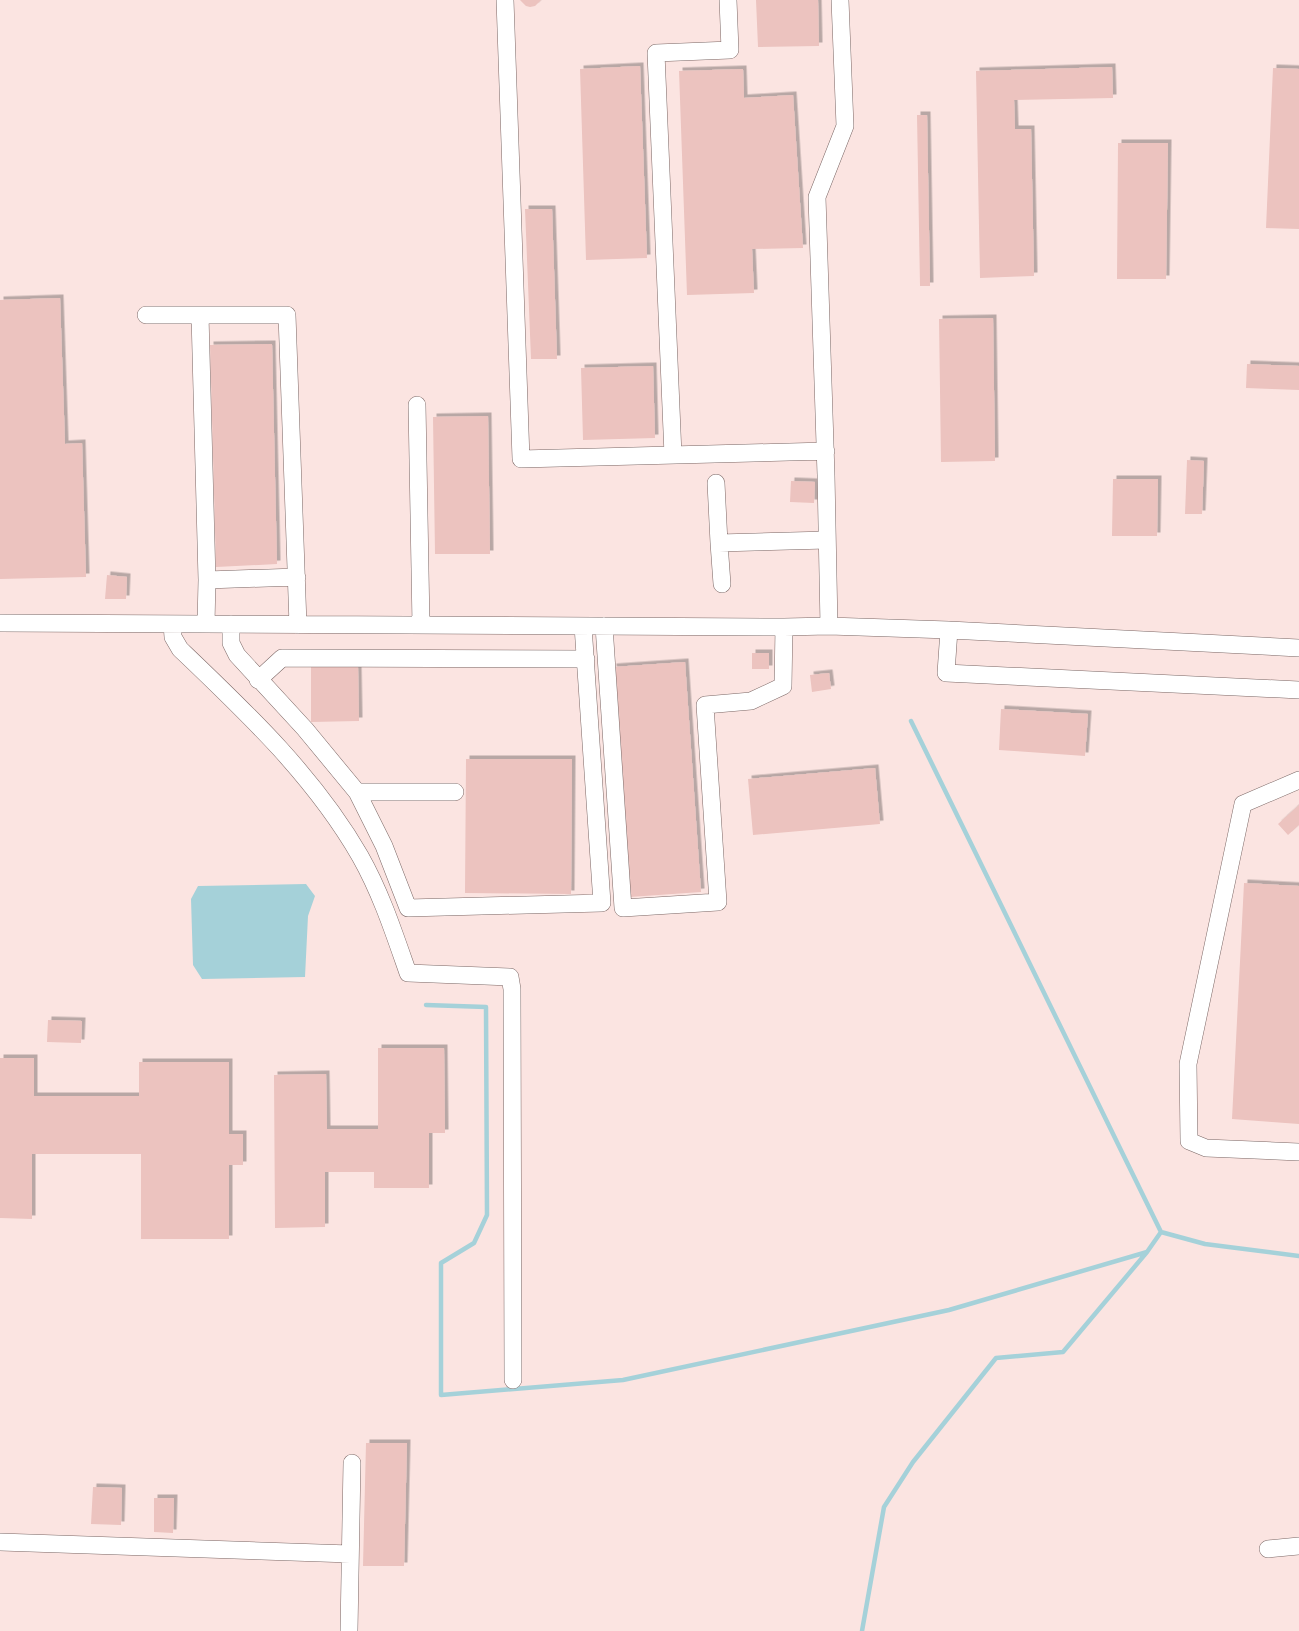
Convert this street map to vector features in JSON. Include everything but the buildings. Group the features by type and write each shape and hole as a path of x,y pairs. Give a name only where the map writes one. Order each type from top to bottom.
{"lane":[{"path":"505,0 521,459 826,451"},
{"path":"673,455 656,53 730,50 728,0"},
{"path":"829,626 826,451 817,198 845,126 840,0"},
{"path":"146,315 286,315 298,625"},
{"path":"200,315 207,580 206,624"},
{"path":"417,405 421,625"},
{"path":"716,483 722,584"},
{"path":"719,543 827,540"},
{"path":"207,580 297,577"},
{"path":"0,623 829,626 949,630 1299,648"},
{"path":"172,624 173,637 180,649 240,707 289,759 325,803 360,856 383,902 408,973 510,977 512,989 513,1380"},
{"path":"231,624 231,643 237,655 258,680 305,729 357,792 384,846 408,908 602,903 583,626"},
{"path":"604,626 623,908 718,902 705,706 751,701 783,686 784,627"},
{"path":"949,630 946,673 1299,690"},
{"path":"258,680 282,658 586,659"},
{"path":"1299,780 1243,804 1188,1064 1189,1141 1206,1148 1299,1152"},
{"path":"357,792 455,792"},
{"path":"349,1631 352,1463"},
{"path":"0,1542 350,1554"},
{"path":"1268,1549 1299,1546"}],"water":[{"path":"306,884 315,896 308,916 305,977 202,979 193,965 191,899 198,886"}],"waterway":[{"path":"426,1005 486,1007 487,1215 474,1243 441,1263 441,1395 623,1380 949,1310 1147,1252 1161,1232 911,721"},
{"path":"1161,1232 1205,1244 1299,1256"},
{"path":"862,1631 884,1507 913,1462 996,1358 1063,1352 1147,1252"}]}
